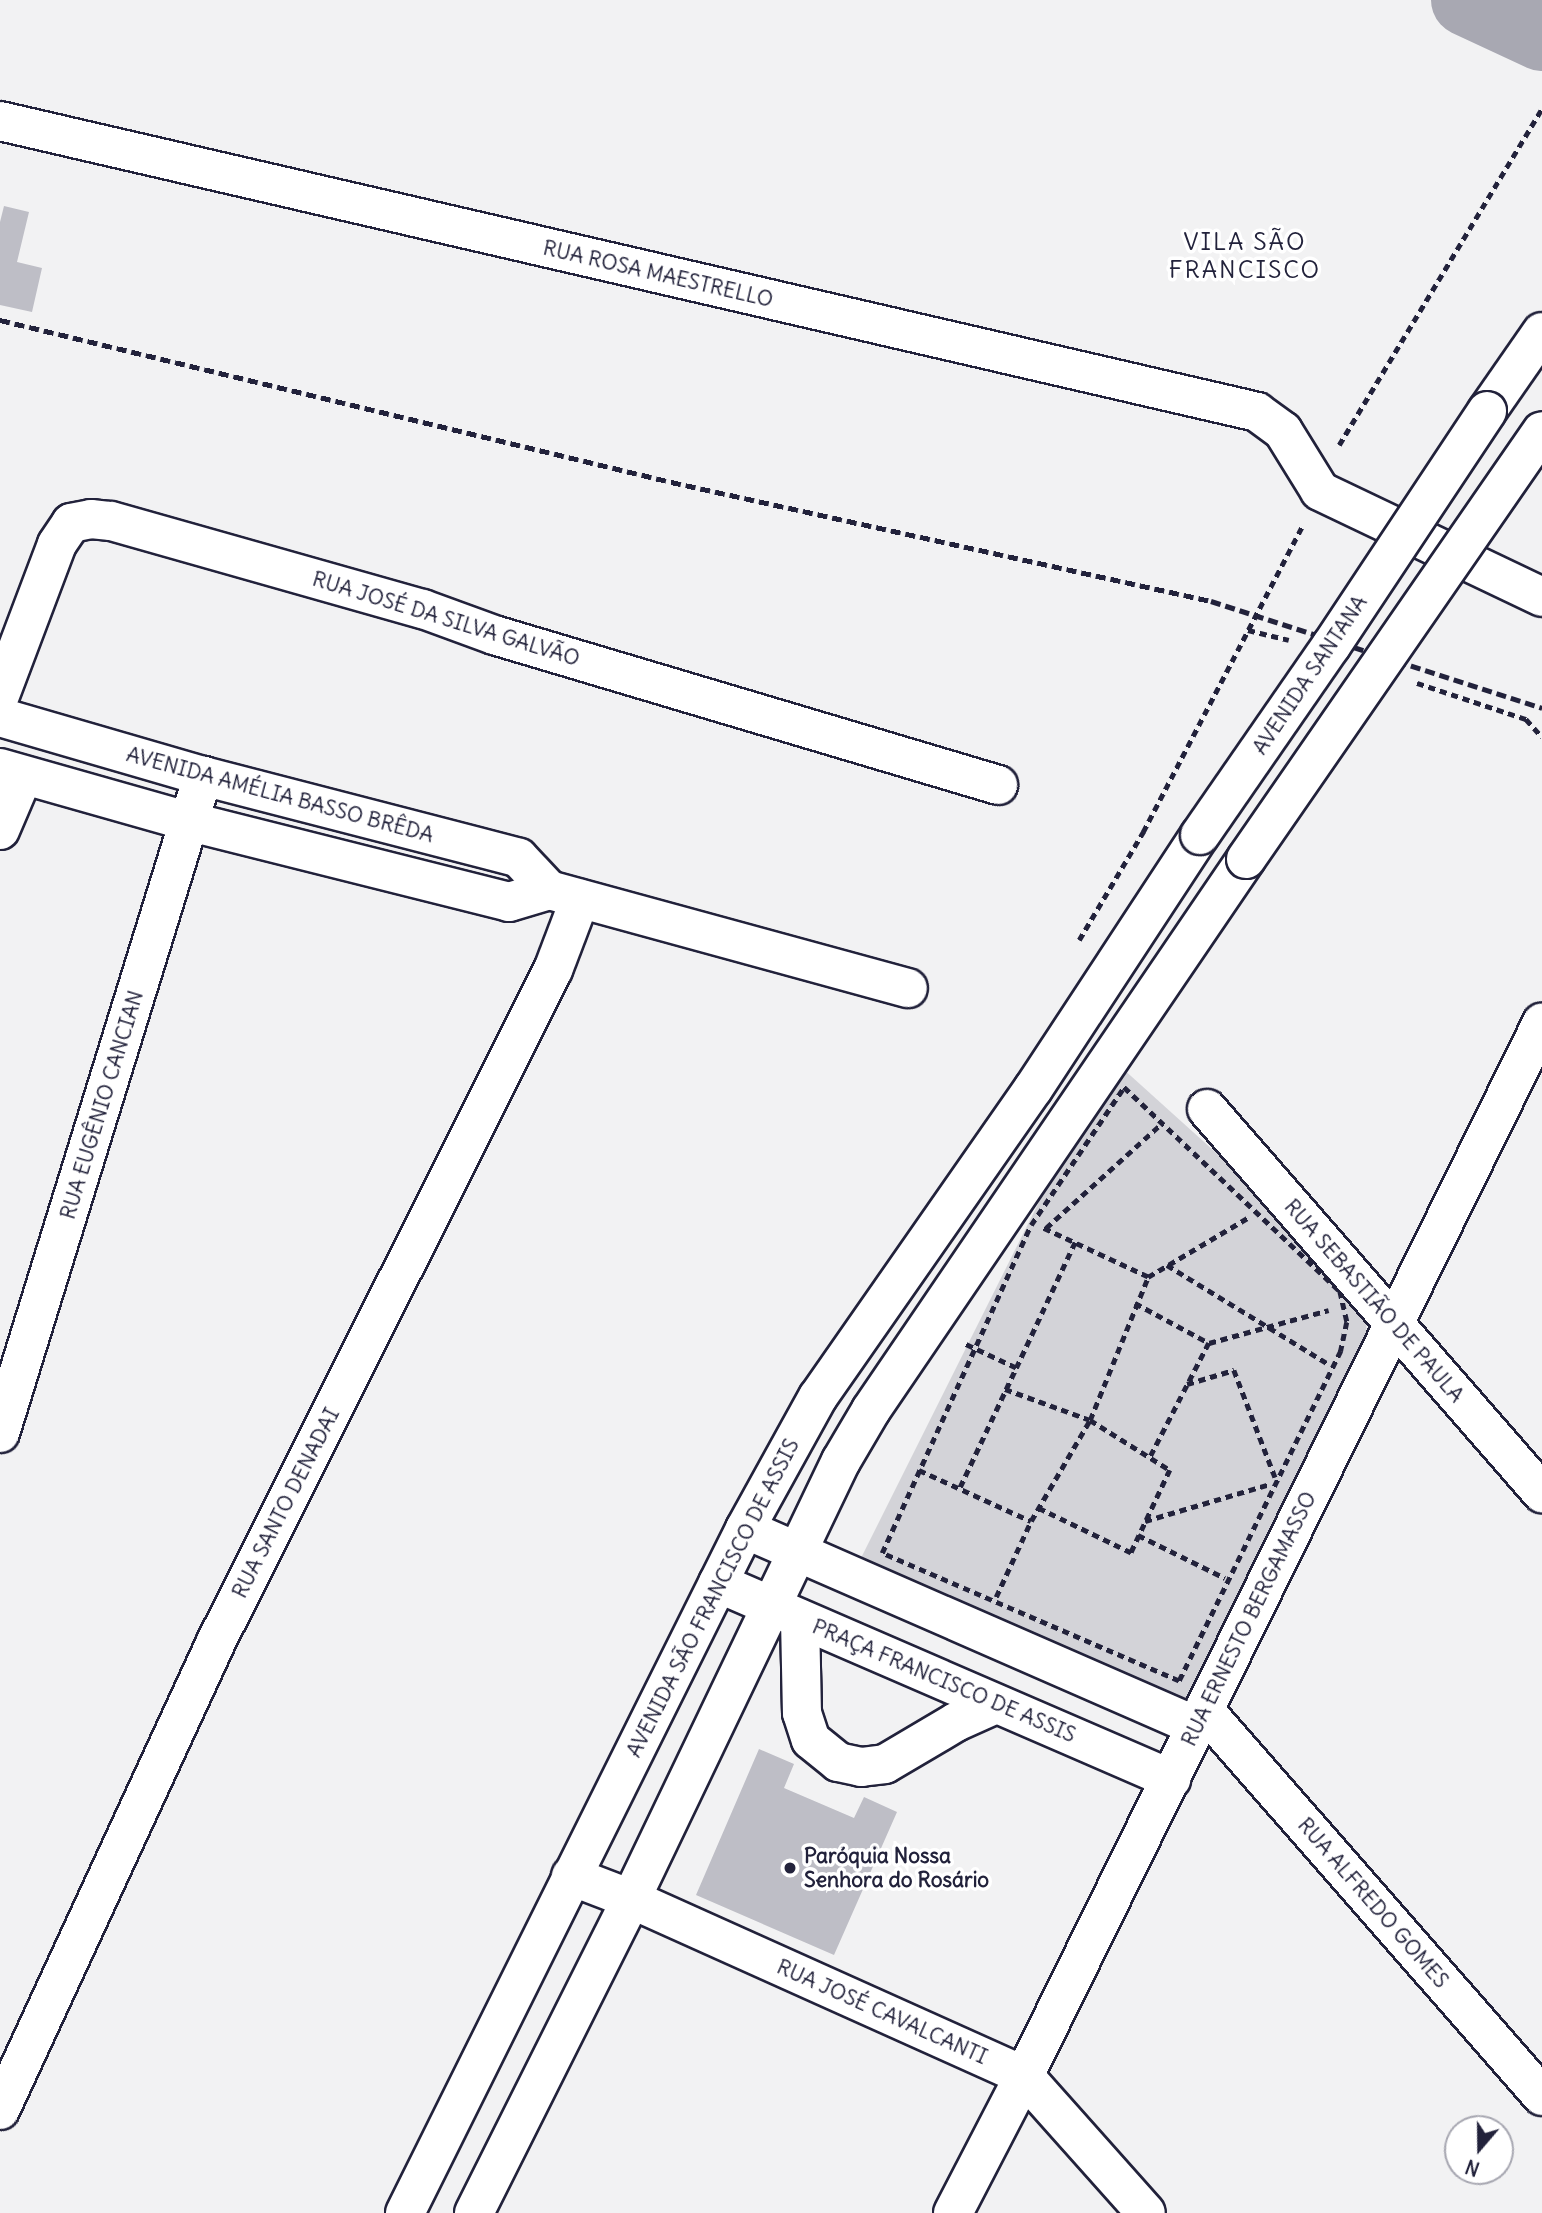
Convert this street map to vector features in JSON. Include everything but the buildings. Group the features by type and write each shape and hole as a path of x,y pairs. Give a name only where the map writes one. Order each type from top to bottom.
{"street":[{"name":"RUA ROSA MAESTRELLO","path":"0,121 1257,412 1283,431 1320,491"},
{"name":"AVENIDA SANTANA","path":"1079,1019 1200,835 1542,332"},
{"path":"474,2213 631,1899 784,1612 797,1551 841,1461 872,1410 1246,859 1542,431"},
{"path":"1320,491 1542,597"},
{"name":"RUA JOSÉ DA SILVA GALVÃO","path":"0,695 57,544 71,523 91,519 111,521 423,609 494,635 998,785"},
{"name":"AVENIDA AMÉLIA BASSO BRÊDA","path":"0,717 203,776 519,858 564,894"},
{"path":"0,830 11,772 191,822 509,902 564,894 908,988"},
{"name":"RUA EUGÊNIO CANCIAN","path":"0,1433 191,822 203,776"},
{"name":"RUA SANTO DENADAI","path":"0,2110 216,1642 553,970 564,894"},
{"name":"AVENIDA SÃO FRANCISCO DE ASSIS","path":"405,2213 745,1529 818,1396 1079,1019"},
{"name":"RUA ERNESTO BERGAMASSO","path":"953,2213 1024,2076 1542,1023"},
{"name":"RUA SEBASTIÃO DE PAULA","path":"1207,1109 1542,1493"},
{"path":"745,1529 1200,1718"},
{"name":"PRAÇA FRANCISCO DE ASSIS","path":"718,1583 1171,1779"},
{"path":"784,1612 802,1713 811,1740 838,1762 861,1767 885,1764 956,1722 996,1704"},
{"name":"RUA ALFREDO GOMES","path":"1200,1718 1542,2095"},
{"name":"RUA JOSÉ CAVALCANTI","path":"571,1876 631,1899 1024,2076 1146,2213"}],"path":[{"path":"1073,951 1143,832 1320,491 1330,461 1542,108"},
{"path":"1124,1087 1161,1124 1340,1291 1347,1322 1342,1351 1179,1681 882,1553 1031,1225 1124,1087"},
{"path":"1045,1228 1161,1124"},
{"path":"995,1600 1031,1521 1090,1420 1135,1303 1148,1277 1256,1213"},
{"path":"1031,1225 1045,1228 1148,1277"},
{"path":"960,1487 1075,1242"},
{"path":"1167,1265 1334,1367"},
{"path":"1135,1303 1209,1343 1343,1306"},
{"path":"930,1326 1016,1368"},
{"path":"1149,1460 1209,1343"},
{"path":"1187,1384 1234,1370 1276,1482"},
{"path":"1005,1389 1090,1420 1149,1460 1170,1470 1131,1553 1038,1508"},
{"path":"919,1470 1031,1521"},
{"path":"1145,1521 1276,1482"},
{"path":"1138,1535 1229,1580"}],"shaded area":[{"path":"1111,1058 1315,1242 1367,1310 1366,1339 1186,1704 858,1564"}],"waterway":[{"path":"1467,0 1542,35"}],"railway":[{"path":"0,320 671,482 1211,601 1542,708"}],"place":[{"name":"Paróquia Nossa Senhora do Rosário","path":"790,1868"}],"district":[{"name":"VILA SÃO FRANCISCO","path":"1245,256"}]}
